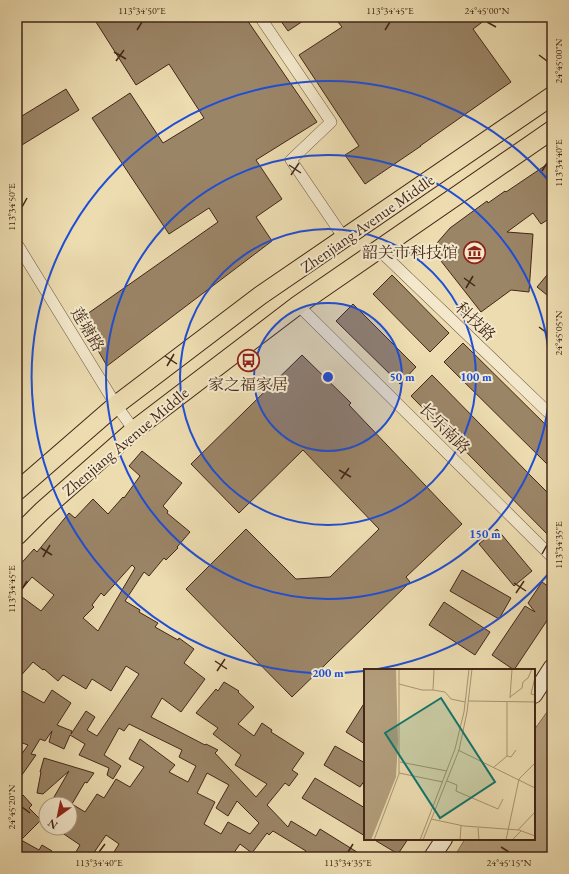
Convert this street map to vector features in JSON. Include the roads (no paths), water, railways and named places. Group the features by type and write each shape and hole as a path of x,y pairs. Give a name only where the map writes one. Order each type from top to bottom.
{"main road":[{"name":"Zhenjiang Avenue Middle","path":"17,491 116,405 261,295 552,96"},
{"name":"Zhenjiang Avenue Middle","path":"17,536 42,511 134,430 298,305 552,130"}],"street":[{"path":"260,17 331,122 291,160 344,238"},
{"name":"莲塘路","path":"17,244 116,405 134,430"},
{"name":"科技路","path":"378,249 552,416"},
{"name":"长乐南路","path":"298,305 552,556"},
{"path":"535,693 552,667"},
{"path":"432,857 443,840"}],"place":[{"name":"韶关市科技馆","path":"474,252"},
{"name":"家之福家居","path":"248,361"}]}
